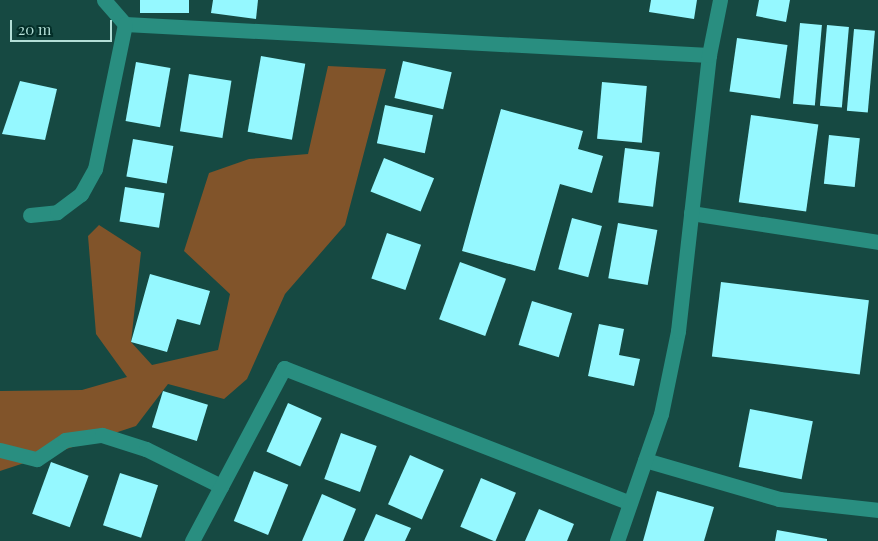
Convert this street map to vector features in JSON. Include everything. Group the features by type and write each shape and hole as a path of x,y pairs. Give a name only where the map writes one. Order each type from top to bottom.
{"street":[{"path":"104,0 125,24 709,55"},
{"path":"617,541 661,414 678,331 709,55 720,0"},
{"path":"30,215 57,212 81,194 95,169 125,24"},
{"path":"692,213 878,242"},
{"path":"198,539 221,486 284,368 630,503"},
{"path":"0,450 37,459 66,440 102,435 146,449 221,486"},
{"path":"645,460 779,499 878,510"}],"shaded area":[{"path":"328,66 386,69 345,225 285,294 247,379 224,399 168,384 136,426 0,471 0,391 82,390 127,377 96,334 88,236 99,225 141,252 131,342 152,365 218,350 230,294 184,251 209,173 249,159 308,154"}],"building":[{"path":"140,0 189,0 189,13 140,13"},
{"path":"213,0 258,0 256,19 211,13"},
{"path":"651,0 697,0 694,19 649,12"},
{"path":"759,0 790,0 786,22 756,16"},
{"path":"800,23 822,25 815,106 793,104"},
{"path":"827,25 849,27 842,108 820,106"},
{"path":"854,29 875,31 868,113 847,111"},
{"path":"737,38 788,45 780,99 729,91"},
{"path":"261,56 305,64 292,140 248,132"},
{"path":"403,61 452,72 443,109 394,98"},
{"path":"136,62 170,68 160,127 126,121"},
{"path":"189,74 231,81 222,138 180,131"},
{"path":"20,81 57,89 45,140 2,134"},
{"path":"602,82 647,86 642,143 597,139"},
{"path":"385,105 433,115 425,153 377,143"},
{"path":"501,109 583,131 578,149 603,156 592,193 560,184 535,271 462,251"},
{"path":"751,115 818,124 806,212 739,202"},
{"path":"829,135 860,138 855,187 824,184"},
{"path":"133,139 173,146 167,184 126,176"},
{"path":"625,148 660,152 653,207 618,203"},
{"path":"384,158 434,178 421,212 371,191"},
{"path":"125,187 165,193 159,228 120,222"},
{"path":"572,218 602,226 588,277 558,269"},
{"path":"618,223 657,230 648,285 608,278"},
{"path":"387,233 421,245 405,290 371,278"},
{"path":"460,262 506,279 485,336 439,319"},
{"path":"150,274 210,291 200,325 177,319 167,352 131,342"},
{"path":"721,282 869,300 860,375 712,356"},
{"path":"532,301 572,313 559,357 519,345"},
{"path":"599,324 624,329 619,355 640,359 634,386 588,376"},
{"path":"163,391 208,405 197,441 152,427"},
{"path":"288,403 322,418 300,466 266,451"},
{"path":"750,409 813,421 802,479 739,467"},
{"path":"341,433 377,446 360,492 324,479"},
{"path":"410,455 444,470 422,519 388,504"},
{"path":"51,462 89,476 70,527 32,514"},
{"path":"254,471 288,485 268,535 234,521"},
{"path":"120,473 158,485 141,538 103,525"},
{"path":"481,478 516,493 496,541 460,527"},
{"path":"657,491 714,507 704,541 643,541"},
{"path":"322,494 356,509 343,541 302,541"},
{"path":"539,509 574,524 567,541 525,541"},
{"path":"376,514 411,528 405,541 364,541"},
{"path":"777,530 827,539 827,541 775,541"}]}
